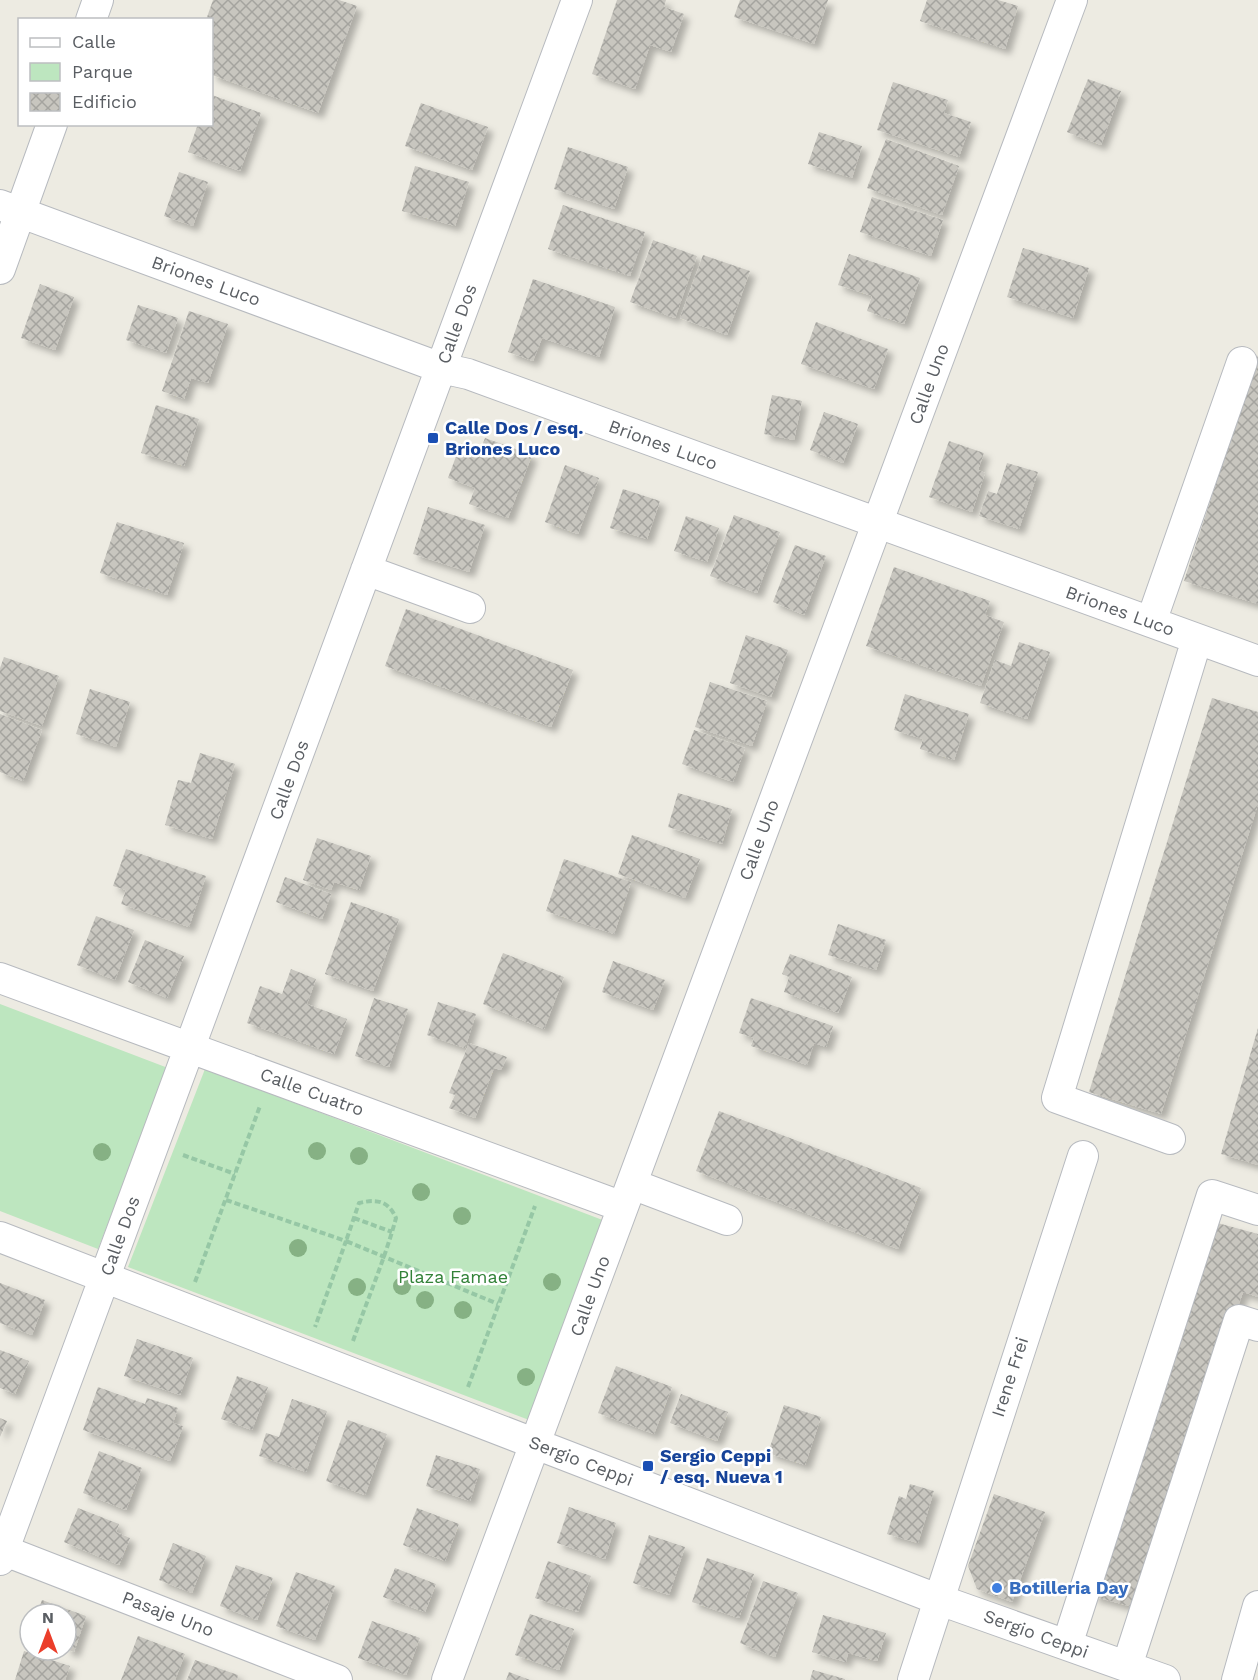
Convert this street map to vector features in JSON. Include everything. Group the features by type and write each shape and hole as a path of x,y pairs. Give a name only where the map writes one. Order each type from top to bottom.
{"street":[{"path":"92,18 98,0"},
{"name":"Calle Dos","path":"1,1553 577,0"},
{"name":"Calle Uno","path":"447,1680 1072,0"},
{"path":"0,269 10,209 51,126"},
{"name":"Briones Luco","path":"10,209 441,368 468,374 1258,661"},
{"path":"1151,622 1242,362"},
{"path":"366,570 470,608"},
{"path":"1170,1139 1057,1098 1197,639"},
{"name":"Calle Cuatro","path":"0,978 190,1048 627,1196 727,1220"},
{"name":"Irene Frei","path":"913,1680 1083,1156"},
{"path":"1067,1646 1212,1195 1258,1210"},
{"name":"Sergio Ceppi","path":"0,1237 938,1599 1146,1675"},
{"path":"1146,1675 1239,1320 1258,1326"},
{"name":"Pasaje Uno","path":"1,1553 337,1680"},
{"path":"1237,1680 1258,1605"}],"path":[{"path":"194,1285 263,1098"},
{"path":"182,1154 235,1174"},
{"path":"226,1200 346,1241 498,1304"},
{"path":"314,1330 359,1203 373,1200 384,1203 392,1208 396,1218 393,1232 352,1344"},
{"path":"468,1388 537,1201"},
{"path":"354,1218 393,1232"}],"green space":[{"path":"0,1004 168,1068 98,1249 0,1211"},
{"name":"Plaza Famae","path":"205,1069 613,1224 537,1423 128,1267"}],"building":[{"path":"213,0 339,0 357,6 318,113 213,75 213,18 207,18"},
{"path":"617,0 666,0 664,7 684,14 671,52 650,45 635,89 592,74"},
{"path":"740,0 828,0 814,44 734,17"},
{"path":"927,0 998,0 1018,6 1005,49 920,21"},
{"path":"1088,79 1121,91 1101,145 1067,132"},
{"path":"893,82 948,100 944,113 971,122 959,157 877,130"},
{"path":"213,95 261,113 240,171 188,152 197,126 213,126"},
{"path":"421,103 488,127 472,170 405,146"},
{"path":"819,132 862,146 852,178 808,164"},
{"path":"886,139 959,166 942,215 867,188"},
{"path":"568,147 628,167 614,209 554,189"},
{"path":"415,166 469,182 455,226 402,211"},
{"path":"179,172 208,182 193,226 164,216"},
{"path":"872,197 943,220 931,256 860,232"},
{"path":"563,205 645,232 630,276 548,249"},
{"path":"653,240 697,256 675,318 630,302"},
{"path":"1023,248 1089,268 1073,318 1007,297"},
{"path":"849,254 920,278 904,324 867,311 872,296 838,285"},
{"path":"703,255 750,271 727,335 680,318"},
{"path":"533,279 615,307 599,357 542,338 533,361 508,352"},
{"path":"40,284 74,297 55,350 21,338"},
{"path":"138,305 178,318 166,353 126,340"},
{"path":"189,311 228,324 208,383 191,378 184,399 162,391"},
{"path":"816,322 888,349 874,389 801,364"},
{"path":"1258,355 1258,604 1184,581"},
{"path":"772,395 802,401 794,440 764,434"},
{"path":"156,405 199,419 184,466 141,453"},
{"path":"824,412 858,424 843,463 810,450"},
{"path":"485,438 532,455 508,518 469,504 475,488 448,478 461,443 480,451"},
{"path":"949,441 984,453 978,470 985,473 972,512 929,497"},
{"path":"1007,463 1038,472 1019,529 979,516 988,491 997,494"},
{"path":"565,465 599,478 578,534 545,522"},
{"path":"623,489 660,501 647,539 610,528"},
{"path":"428,507 485,525 469,572 413,554"},
{"path":"734,515 780,532 757,593 710,576"},
{"path":"686,516 719,528 707,562 674,551"},
{"path":"117,522 184,543 167,595 100,573"},
{"path":"795,545 826,556 804,615 773,602"},
{"path":"894,567 990,601 985,615 1004,622 981,686 866,646"},
{"path":"406,609 573,670 551,727 385,666"},
{"path":"746,635 788,650 771,697 730,683"},
{"path":"1019,642 1050,652 1027,719 980,703 995,660 1011,666"},
{"path":"4,657 59,676 42,726 0,711 0,668"},
{"path":"710,682 767,701 752,746 695,727"},
{"path":"90,689 130,702 116,747 76,734"},
{"path":"905,694 969,714 954,760 920,749 923,739 894,730"},
{"path":"1212,698 1258,712 1258,804 1161,1114 1089,1092"},
{"path":"0,714 42,730 23,781 0,772"},
{"path":"694,730 745,748 733,782 682,764"},
{"path":"200,753 235,764 212,839 165,825 178,780 191,783"},
{"path":"678,793 732,809 722,844 668,827"},
{"path":"632,835 700,859 685,898 618,874"},
{"path":"317,838 371,856 359,890 334,882 331,890 303,880"},
{"path":"126,849 206,876 189,927 121,904 126,890 113,886"},
{"path":"564,859 631,882 614,934 546,911"},
{"path":"285,877 331,894 322,919 276,902"},
{"path":"351,902 399,919 373,991 325,974"},
{"path":"96,916 134,930 115,980 77,965"},
{"path":"838,924 886,940 876,970 828,955"},
{"path":"145,940 184,956 167,998 128,982"},
{"path":"503,953 564,977 544,1029 483,1004"},
{"path":"790,954 852,977 838,1013 784,992 789,977 782,974"},
{"path":"613,961 665,980 653,1010 602,992"},
{"path":"291,969 316,979 307,1004 347,1019 334,1054 247,1023 260,986 282,994"},
{"path":"374,998 408,1009 389,1067 355,1056"},
{"path":"751,998 833,1026 826,1047 814,1043 807,1065 751,1046 754,1038 739,1033"},
{"path":"438,1002 476,1014 465,1048 427,1035"},
{"path":"1258,1028 1258,1165 1221,1154"},
{"path":"469,1043 507,1057 501,1070 494,1068 475,1118 449,1108 455,1095 449,1093"},
{"path":"719,1111 921,1188 898,1249 696,1171"},
{"path":"1214,1222 1258,1234 1258,1297 1243,1292 1140,1609 1092,1596"},
{"path":"0,1283 45,1300 32,1335 0,1323"},
{"path":"137,1339 193,1358 180,1395 124,1376"},
{"path":"0,1350 29,1361 15,1394 0,1388"},
{"path":"616,1366 672,1387 654,1434 598,1413"},
{"path":"237,1376 268,1387 252,1430 221,1419"},
{"path":"98,1387 145,1404 147,1398 178,1408 173,1423 183,1426 170,1461 83,1430"},
{"path":"681,1394 728,1412 717,1441 670,1423"},
{"path":"292,1399 327,1411 306,1472 259,1456 266,1433 279,1437"},
{"path":"784,1405 821,1417 805,1465 768,1453"},
{"path":"0,1418 7,1421 0,1437"},
{"path":"348,1420 387,1434 365,1495 326,1481"},
{"path":"99,1451 142,1468 126,1510 83,1493"},
{"path":"436,1455 480,1469 470,1501 426,1486"},
{"path":"910,1484 934,1491 918,1543 887,1534 899,1496 906,1499"},
{"path":"994,1494 1045,1512 1012,1602 977,1589 968,1566"},
{"path":"569,1507 616,1523 605,1559 557,1543"},
{"path":"78,1508 119,1524 116,1532 130,1538 119,1565 64,1542"},
{"path":"417,1508 459,1524 445,1561 403,1545"},
{"path":"649,1535 685,1547 669,1595 633,1583"},
{"path":"173,1543 206,1556 192,1593 159,1580"},
{"path":"707,1558 754,1574 739,1618 692,1602"},
{"path":"548,1561 591,1576 578,1612 535,1598"},
{"path":"236,1565 273,1578 257,1620 220,1606"},
{"path":"395,1568 436,1584 425,1612 383,1597"},
{"path":"296,1572 335,1586 315,1640 276,1626"},
{"path":"763,1581 798,1593 775,1657 740,1643"},
{"path":"78,1613 86,1616 78,1640"},
{"path":"530,1614 574,1629 559,1670 515,1655"},
{"path":"823,1615 886,1633 877,1661 848,1653 846,1662 812,1652"},
{"path":"372,1621 420,1638 406,1675 358,1658"},
{"path":"138,1636 185,1654 175,1680 121,1680"},
{"path":"195,1660 238,1675 237,1680 187,1680"},
{"path":"21,1662 58,1662 70,1666 65,1680 15,1680"},
{"path":"813,1670 845,1679 845,1680 810,1680"},
{"path":"509,1672 530,1680 506,1680"}],"place":[{"name":"Calle Dos / esq. Briones Luco","path":"433,438"},
{"name":"Sergio Ceppi / esq. Nueva 1","path":"648,1466"},
{"name":"Botilleria Day","path":"997,1588"}]}
